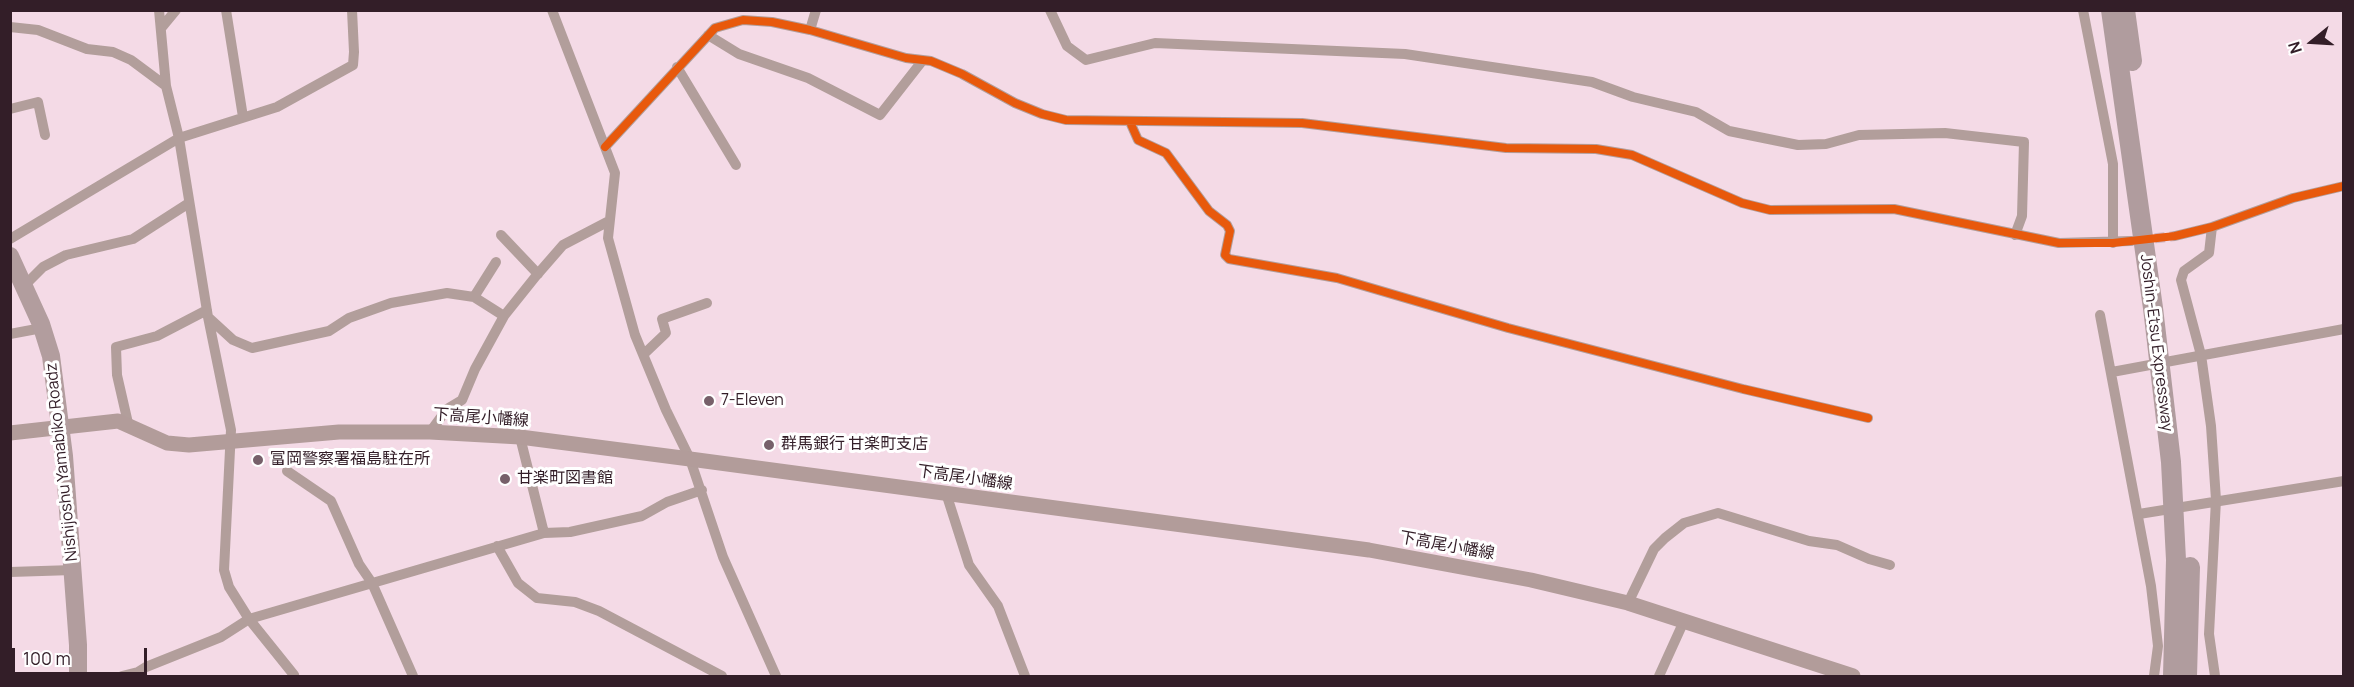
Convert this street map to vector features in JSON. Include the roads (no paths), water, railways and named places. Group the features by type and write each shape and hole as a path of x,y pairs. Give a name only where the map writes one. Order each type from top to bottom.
{"highway":[{"name":"Joshin-Etsu Expressway","path":"2111,10 2170,452 2176,560 2173,676"},
{"name":"Joshin-Etsu Expressway","path":"2125,10 2184,458 2190,557 2187,676"},
{"name":"Nishijoshu Yamabiko Roadz","path":"10,256 42,328 51,356 73,570 78,676"}],"main road":[{"name":"下高尾小幡線","path":"10,433 107,421 128,423 154,438 178,445 339,432 430,432 520,437 690,459 1369,550 1550,584 1628,603 1853,676"}],"street":[{"path":"159,10 166,86 179,138 208,314 228,410 231,441 226,489 224,570 230,587 249,619 293,676"},
{"path":"162,27 176,10"},
{"path":"226,10 243,117"},
{"path":"10,239 179,138 277,107 352,65 354,52 352,10"},
{"path":"552,10 615,173 608,238 644,354 666,410 690,459 723,556 776,676"},
{"path":"810,30 816,10"},
{"path":"1050,10 1067,46 1086,60 1155,43 1405,54 1592,82 1633,97 1696,112 1729,131 1797,145 1826,144 1859,135 1922,133 1945,133 2024,142 2022,216 2015,235"},
{"path":"2084,10 2101,113 2112,158 2113,243"},
{"path":"605,147 715,28 743,20 772,22 810,30 906,58 923,60 963,74 1042,114 1066,120 1302,123 1506,148 1596,149 1632,155 1742,203 1770,210 1893,209 2015,235 2067,243 2131,241"},
{"path":"10,27 38,30 87,49 113,52 131,60 166,86"},
{"path":"708,35 739,54 808,78 880,115 923,60"},
{"path":"677,67 736,165"},
{"path":"10,109 38,102 45,135"},
{"path":"1130,122 1137,140 1166,153 1209,211 1227,225 1230,231 1225,255 1229,259 1337,278 1508,328 1743,389 1868,417"},
{"path":"2175,236 2212,227 2293,198 2343,186"},
{"path":"24,286 44,267 66,255 134,239 189,203"},
{"path":"430,432 447,409 462,400 470,386 475,369 504,316 538,274 563,245 609,221"},
{"path":"2212,227 2209,253 2182,276 2198,355 2212,501 2209,634 2215,676"},
{"path":"501,234 538,274"},
{"path":"474,297 496,262"},
{"path":"208,314 233,340 252,348 329,331 349,318 391,303 447,293 474,297 504,316"},
{"path":"644,354 666,333 662,319 707,303"},
{"path":"128,423 117,375 116,347 157,336 208,314"},
{"path":"2100,315 2139,514 2157,646 2154,676"},
{"path":"10,334 42,328"},
{"path":"2112,372 2134,366 2343,329"},
{"path":"520,437 544,533"},
{"path":"287,471 331,501 359,564 372,583 414,676"},
{"path":"2139,514 2343,481"},
{"path":"122,676 139,674 146,666 221,637 249,619 544,533 570,532 642,516 667,502 702,490"},
{"path":"946,493 969,565 998,606 1025,676"},
{"path":"1628,603 1654,549 1665,538 1684,523 1718,513 1809,541 1837,544 1869,559 1890,565"},
{"path":"496,546 518,583 537,598 575,602 599,611 722,676"},
{"path":"10,572 73,570"},
{"path":"1659,676 1684,621"}],"tunnel":[{"path":"2140,240 2175,236"}],"place":[{"name":"7-Eleven","path":"709,401"},
{"name":"群馬銀行 甘楽町支店","path":"769,445"},
{"name":"富岡警察署福島駐在所","path":"258,460"},
{"name":"甘楽町図書館","path":"505,479"}]}
